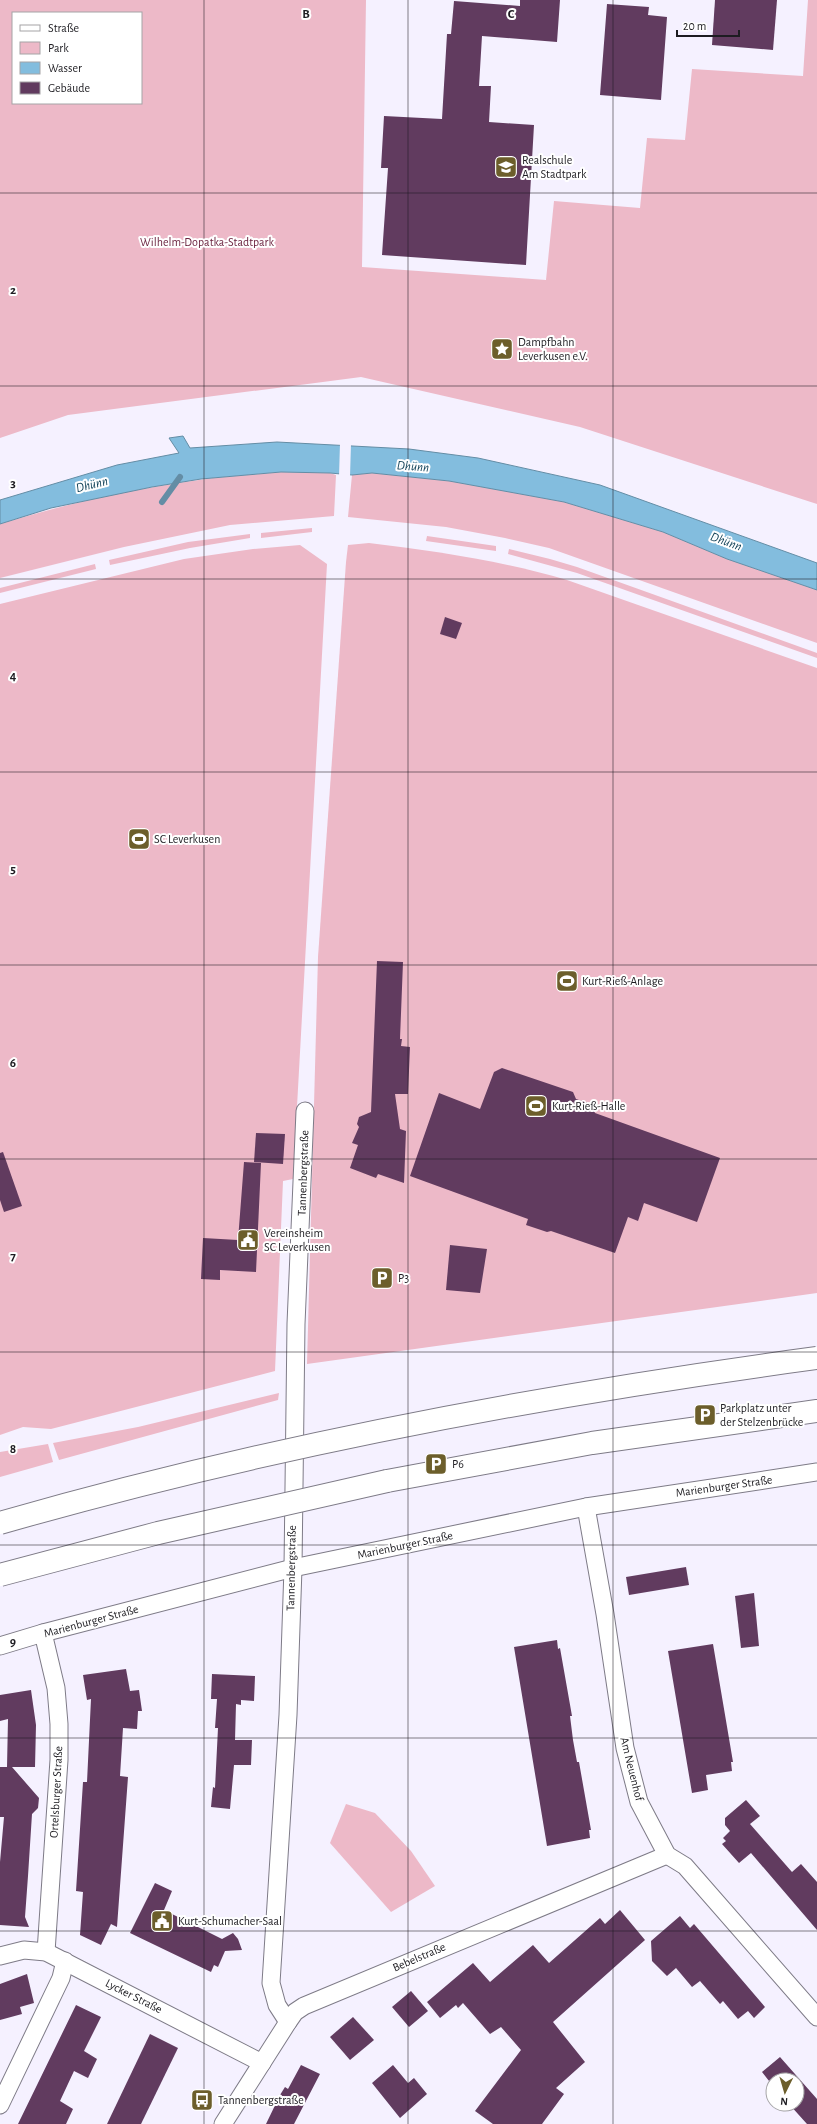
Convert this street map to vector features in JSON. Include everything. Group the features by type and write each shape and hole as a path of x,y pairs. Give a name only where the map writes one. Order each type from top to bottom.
{"highway":[{"path":"0,1523 147,1484 376,1431 608,1388 817,1358"},
{"path":"0,1574 158,1533 387,1481 599,1442 817,1411"}],"street":[{"name":"Tannenbergstraße","path":"288,2022 277,2005 271,1983 288,1715 293,1568 296,1324 305,1111"},
{"name":"Marienburger Straße","path":"0,1646 44,1633 293,1568 586,1507 817,1472"},
{"name":"Am Neuenhof","path":"586,1507 605,1614 625,1748 639,1802 668,1855 685,1866 817,2017"},
{"name":"Ortelsburger Straße","path":"44,1633 56,1688 59,1731 59,1760 46,1952"},
{"name":"Bebelstraße","path":"223,2124 288,2022 295,2012 304,2006 668,1855"},
{"name":"Lycker Straße","path":"0,1956 24,1950 46,1952 262,2063"},
{"path":"0,2104 61,1978 66,1961"}],"green space":[{"name":"Wilhelm-Dopatka-Stadtpark","path":"0,0 366,0 362,267 546,280 554,201 640,208 647,138 685,140 692,69 803,76 808,0 817,0 817,504 580,427 361,377 68,415 0,438"},
{"path":"281,472 330,473 336,475 334,516 230,525 124,547 0,578 0,524 49,510 149,488 209,479"},
{"path":"372,473 449,481 564,502 663,532 727,559 817,590 817,643 549,548 446,527 348,517 352,475"},
{"path":"312,528 312,532 261,538 261,533"},
{"path":"250,534 250,538 190,548 110,565 109,560 188,542"},
{"path":"427,536 496,546 496,551 426,541"},
{"name":"Kurt-Rieß-Anlage","path":"369,543 469,557 543,573 567,580 817,668 817,1293 307,1364 318,957 346,562 348,545"},
{"name":"SC Leverkusen","path":"300,545 327,564 293,1179 283,1181 275,1371 51,1429 23,1427 0,1435 0,604 184,559 253,549"},
{"path":"509,549 577,567 817,653 817,658 577,573 508,554"},
{"path":"95,564 96,569 0,593 0,588"},
{"path":"279,1393 278,1400 59,1460 53,1443 138,1427"},
{"path":"48,1444 53,1462 0,1477 0,1452"},
{"path":"346,1804 375,1813 411,1851 435,1886 391,1912 330,1843"}],"water":[{"name":"Dhünn","path":"183,436 190,448 277,442 409,449 478,458 600,485 817,563 817,590 727,559 663,532 564,502 449,481 372,473 352,475 281,472 201,479 152,487 51,508 0,524 0,500 117,465 179,453 169,438"}],"pier":[{"path":"340,443 351,443 350,477 339,477"}],"building":[{"path":"520,0 560,0 557,42 482,36 479,86 491,86 489,122 534,125 526,265 382,255 388,168 381,168 384,116 442,119 447,34 451,34 454,1 520,6"},
{"path":"715,0 777,0 773,50 712,45"},
{"path":"607,4 649,7 648,15 667,17 661,100 600,95"},
{"path":"445,617 462,623 456,639 440,634"},
{"path":"377,961 403,962 400,1039 402,1039 401,1046 410,1047 408,1094 395,1094 400,1129 406,1131 404,1183 378,1174 376,1178 350,1168 358,1145 352,1143 359,1127 357,1124 359,1117 371,1112"},
{"name":"Kurt-Rieß-Halle","path":"502,1068 573,1092 576,1099 591,1104 595,1113 720,1158 697,1222 644,1203 638,1221 628,1217 615,1253 551,1231 547,1232 526,1225 528,1219 410,1176 439,1093 480,1109 494,1072"},
{"path":"256,1133 285,1134 283,1164 254,1162"},
{"path":"3,1152 22,1206 4,1212 0,1200 0,1153"},
{"name":"Vereinsheim SC Leverkusen","path":"244,1162 261,1163 256,1272 220,1270 220,1280 201,1279 203,1238 238,1240"},
{"path":"450,1245 487,1249 480,1293 446,1290"},
{"path":"686,1567 689,1585 629,1595 626,1577"},
{"path":"754,1593 759,1646 741,1648 735,1596"},
{"path":"557,1640 558,1649 560,1648 572,1716 570,1716 573,1740 577,1762 579,1762 591,1830 589,1830 590,1838 547,1846 514,1647"},
{"path":"713,1644 733,1762 731,1762 732,1771 706,1775 708,1790 692,1793 668,1651"},
{"path":"126,1669 130,1691 139,1690 142,1711 138,1711 137,1729 123,1728 120,1776 128,1777 117,1927 111,1924 101,1945 80,1935 83,1892 76,1891 83,1782 87,1782 91,1699 87,1700 83,1675"},
{"path":"212,1674 255,1676 254,1701 241,1700 241,1705 236,1704 235,1740 252,1740 251,1765 234,1765 230,1809 211,1807 213,1787 215,1788 218,1728 215,1728 217,1699 211,1699"},
{"path":"31,1690 36,1725 35,1767 7,1767 8,1719 0,1721 0,1695"},
{"path":"0,1767 12,1767 39,1798 38,1808 32,1814 25,1917 29,1927 0,1925 0,1862 4,1817 0,1817"},
{"path":"746,1800 760,1816 750,1824 792,1872 801,1864 817,1882 817,1930 751,1853 739,1863 722,1844 726,1841 723,1838 730,1831 725,1825 725,1818"},
{"path":"155,1883 172,1891 164,1910 222,1939 233,1933 238,1939 242,1950 225,1951 218,1967 214,1965 211,1972 130,1933"},
{"path":"620,1910 645,1940 553,2022 585,2062 556,2088 564,2094 542,2124 493,2124 475,2111 521,2050 501,2027 490,2034 463,2003 458,2008 456,2005 440,2018 427,2002 473,1963 490,1982 533,1945 549,1963 600,1918 605,1924"},
{"path":"680,1916 690,1928 694,1924 765,2007 754,2018 748,2011 738,2019 723,2001 720,2004 700,1981 692,1987 676,1968 667,1976 652,1961 651,1941"},
{"path":"27,1974 34,2003 20,2007 22,2014 0,2020 0,1984"},
{"path":"411,1991 428,2011 409,2027 392,2007"},
{"path":"76,2005 101,2017 84,2051 97,2059 88,2078 74,2071 60,2101 73,2109 66,2124 18,2124"},
{"path":"353,2017 374,2040 350,2060 330,2037"},
{"path":"150,2034 178,2048 141,2124 107,2124"},
{"path":"780,2057 793,2072 765,2072 765,2076 762,2072"},
{"path":"301,2065 320,2074 294,2124 266,2124 280,2095 285,2087 288,2089"},
{"path":"393,2065 408,2083 414,2078 427,2094 400,2118 372,2083"},
{"path":"805,2085 817,2099 817,2124 807,2124 796,2112 805,2112"}],"waterway":[{"path":"162,502 180,477"}],"place":[{"name":"Realschule Am Stadtpark","path":"506,167"},
{"name":"Dampfbahn Leverkusen e.V.","path":"502,349"},
{"name":"SC Leverkusen","path":"139,839"},
{"name":"Kurt-Rieß-Anlage","path":"567,981"},
{"name":"Kurt-Rieß-Halle","path":"536,1106"},
{"name":"Vereinsheim SC Leverkusen","path":"248,1240"},
{"name":"P3","path":"382,1278"},
{"name":"Parkplatz unter der Stelzenbrücke","path":"705,1415"},
{"name":"P6","path":"436,1464"},
{"name":"Kurt-Schumacher-Saal","path":"162,1921"},
{"name":"Tannenbergstraße","path":"202,2100"}]}
